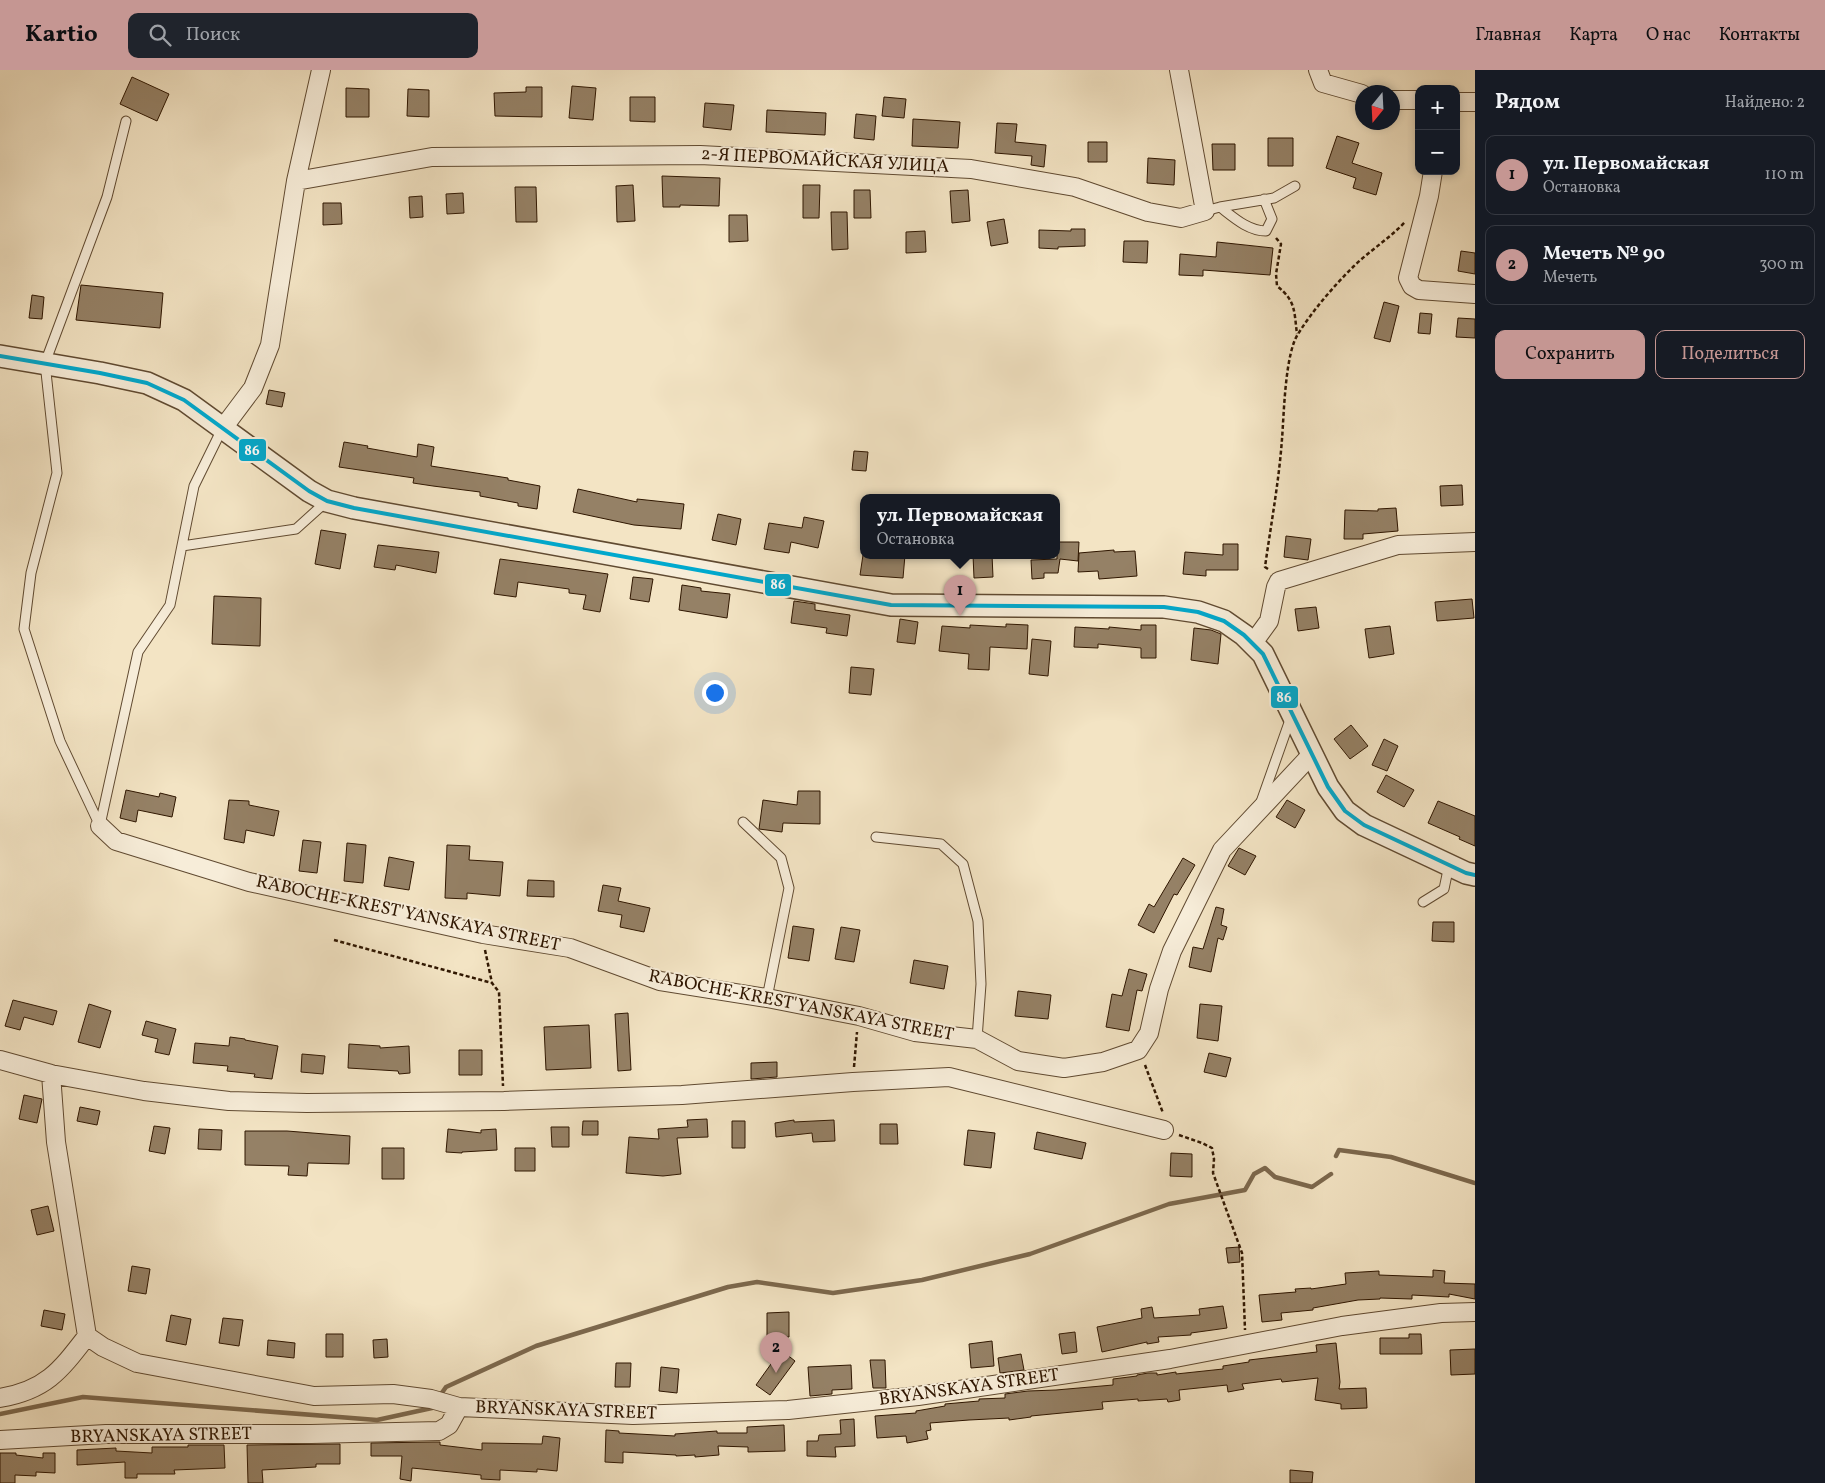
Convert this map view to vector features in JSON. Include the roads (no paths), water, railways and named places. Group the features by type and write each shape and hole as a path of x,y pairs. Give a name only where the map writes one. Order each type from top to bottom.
{"street":[{"path":"222,428 253,388 270,345 296,181 321,70"},
{"path":"1178,70 1213,209"},
{"path":"1318,70 1323,83 1355,92"},
{"path":"1400,100 1415,100"},
{"path":"1460,102 1475,102"},
{"name":"2-Я ПЕРВОМАЙСКАЯ УЛИЦА","path":"296,181 432,157 700,155 971,169 1075,187 1148,212 1181,218 1213,209"},
{"path":"1432,175 1429,196 1408,278 1412,286 1419,290 1475,294"},
{"path":"0,356 100,372 147,384 184,400 309,491 327,501 354,508 891,605 1164,607 1198,612 1224,621 1253,643 1263,654 1328,787 1346,811 1364,826 1466,873 1475,875"},
{"path":"1253,643 1269,621 1279,581 1398,545 1475,542"},
{"path":"1258,811 1312,754"},
{"name":"RABOCHE-KREST'YANSKAYA STREET","path":"100,826 116,841 249,882 483,934 570,948 660,980 859,1016 915,1032 977,1039 1018,1061 1064,1068 1103,1062 1138,1050 1149,1033 1159,988 1172,951 1222,850 1258,811"},
{"path":"0,1060 51,1074 144,1091 229,1101 307,1103 682,1095 949,1077 1164,1130"},
{"path":"0,1398 38,1387 52,1378 64,1366 87,1336 56,1142 51,1074"},
{"name":"BRYANSKAYA STREET","path":"87,1336 103,1347 137,1364 314,1396 393,1394 431,1399 459,1407 633,1415 788,1410 918,1396 1170,1359 1342,1326 1442,1313 1475,1312"},
{"name":"BRYANSKAYA STREET","path":"0,1440 106,1434 311,1434 439,1431 449,1425 459,1407"}],"lane":[{"path":"100,826 60,741 24,628 31,573 57,473 45,363 107,197 126,121"},
{"path":"1213,209 1274,198 1295,186"},
{"path":"1213,209 1260,231 1266,231 1272,219 1264,199"},
{"path":"100,826 138,652 170,605 194,486 222,428"},
{"path":"182,546 296,529 327,501"},
{"path":"1258,811 1292,713"},
{"path":"743,822 781,858 789,888 767,998"},
{"path":"876,837 941,844 963,864 978,921 981,984 977,1039"},
{"path":"1423,902 1444,888 1449,865"}],"waterway":[{"path":"1336,1156 1339,1150 1391,1157 1475,1183"},
{"path":"439,1397 446,1387 536,1346 728,1287 757,1282 833,1293 922,1280 1030,1254 1169,1204 1245,1190 1254,1174 1265,1168 1275,1177 1312,1187 1331,1174"},
{"path":"0,1414 83,1397 377,1420 434,1406"}],"place":[{"name":"ул. Первомайская","path":"960,616"},
{"name":"Мечеть № 90","path":"776,1373"}]}
